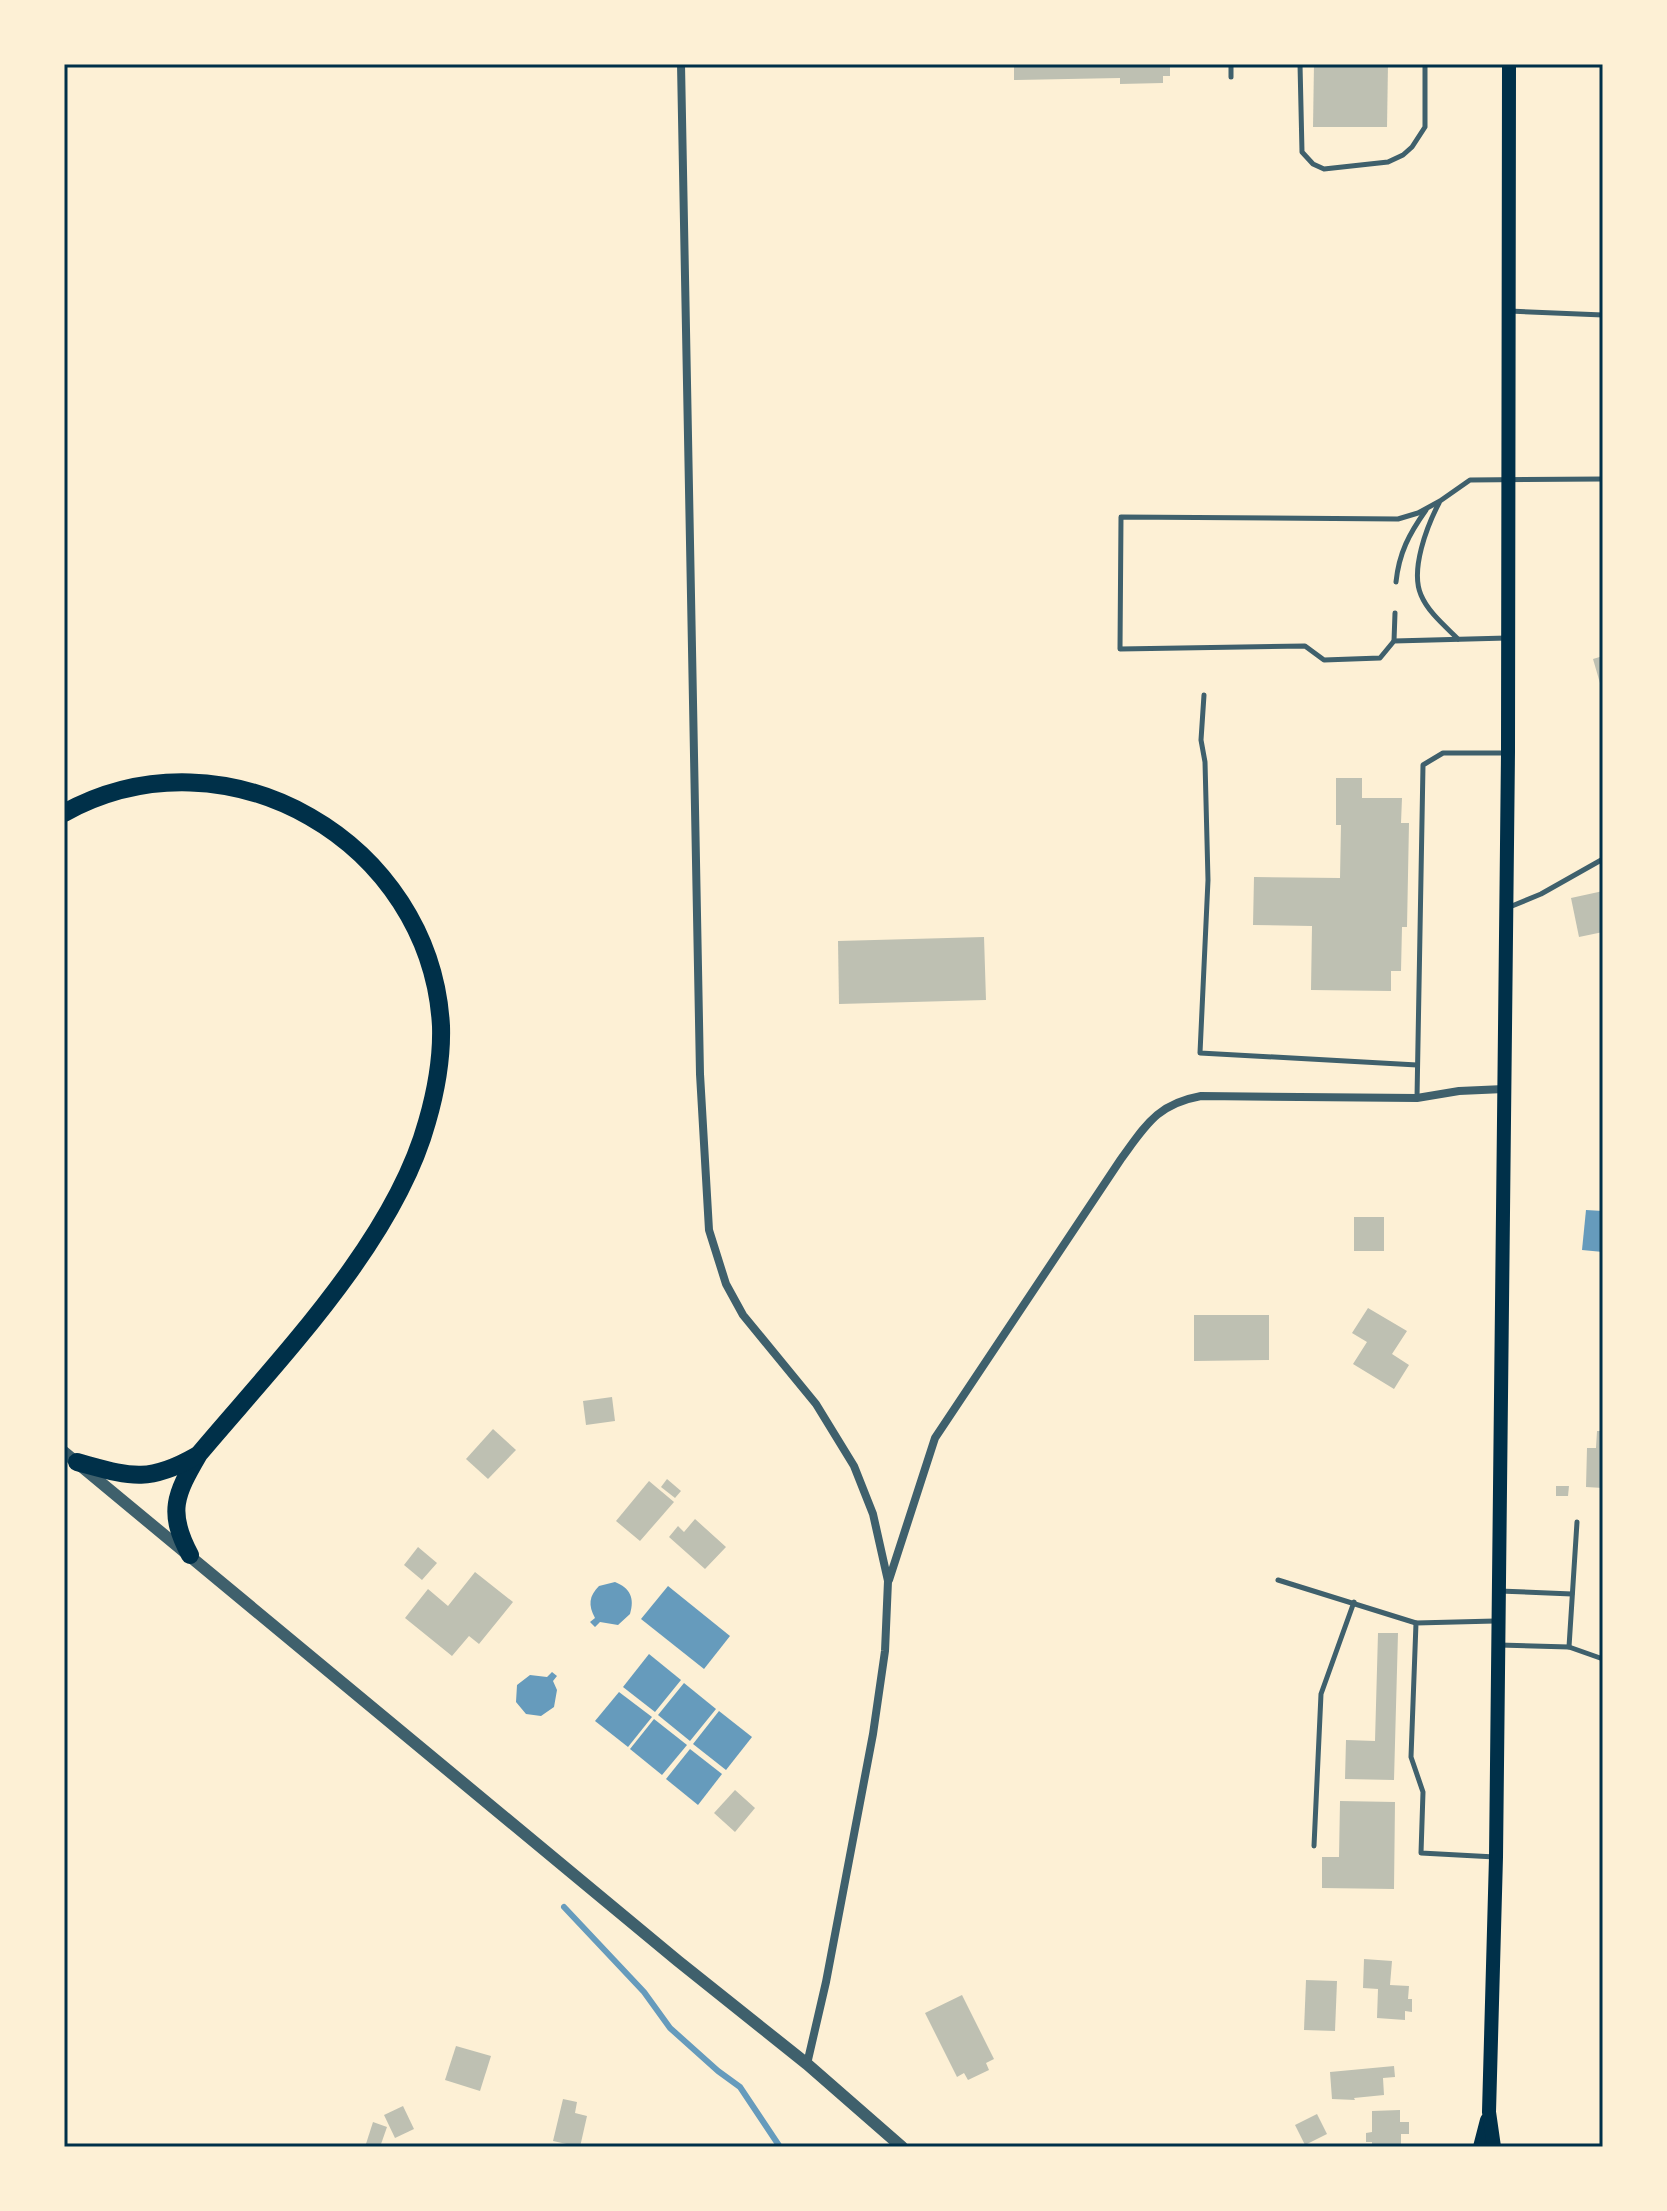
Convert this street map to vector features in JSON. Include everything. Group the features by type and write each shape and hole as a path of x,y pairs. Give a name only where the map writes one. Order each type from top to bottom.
{"highway":[{"path":"64,813 106,794 137,786 176,783 213,784 255,792 285,803 317,819 349,842 375,868 414,925 428,959 436,992 441,1026 435,1092 426,1126 392,1207 337,1289 199,1454 187,1473 175,1512 179,1535 190,1555"},
{"path":"71,1457 113,1473 138,1476 157,1475 199,1454"}],"main road":[{"path":"1494,2147 1489,2112 1496,1857 1508,752 1509,64"},
{"path":"1480,2147 1489,2112"}],"street":[{"path":"681,64 700,1074 709,1230 726,1284 743,1315 816,1404 854,1466 873,1514 888,1581 885,1651 873,1734 826,1982 807,2064"},
{"path":"888,1581 935,1438 1121,1159 1162,1109 1183,1099 1201,1096 1417,1098 1459,1091 1504,1089"},
{"path":"71,1457 678,1961 807,2064 902,2147"}],"lane":[{"path":"1231,64 1231,77"},
{"path":"1300,64 1302,152 1313,164 1324,169 1388,162 1412,147 1425,127 1425,64"},
{"path":"1508,311 1603,315"},
{"path":"1395,613 1394,641 1380,658 1324,660 1305,646 1120,649 1121,517 1398,519 1440,501 1470,480 1603,479"},
{"path":"1440,501 1423,535 1418,587 1431,610 1459,639"},
{"path":"1396,582 1398,559 1406,540 1428,507"},
{"path":"1394,641 1508,638"},
{"path":"1204,695 1201,740 1205,762 1208,880 1200,1053 1417,1065"},
{"path":"1417,1098 1423,765 1443,753 1508,752"},
{"path":"1506,908 1541,894 1603,859"},
{"path":"1569,1647 1577,1522"},
{"path":"1278,1580 1416,1623 1498,1621"},
{"path":"1498,1591 1572,1594"},
{"path":"1314,1846 1321,1694 1354,1602"},
{"path":"1416,1623 1411,1757 1423,1792 1421,1853 1496,1857"},
{"path":"1498,1645 1569,1647 1603,1659"}],"water":[{"path":"1586,1210 1603,1211 1603,1252 1582,1250"},
{"path":"615,1582 630,1594 630,1614 618,1625 600,1622 595,1627 590,1622 595,1618 591,1597 599,1586"},
{"path":"668,1586 730,1636 704,1669 641,1619"},
{"path":"649,1654 681,1680 655,1712 623,1687"},
{"path":"552,1672 557,1676 553,1681 557,1690 554,1707 541,1716 526,1714 516,1702 517,1685 530,1675 547,1677"},
{"path":"684,1683 716,1709 690,1741 658,1715"},
{"path":"619,1692 652,1717 628,1747 595,1721"},
{"path":"719,1711 752,1737 726,1770 693,1744"},
{"path":"654,1719 687,1745 662,1775 630,1749"},
{"path":"690,1749 722,1774 698,1805 666,1779"}],"building":[{"path":"1014,64 1170,64 1170,76 1163,76 1163,83 1120,84 1120,78 1014,80"},
{"path":"1314,64 1388,64 1387,127 1313,127"},
{"path":"1603,656 1603,690 1602,690 1593,659"},
{"path":"1336,778 1362,778 1362,798 1402,798 1401,823 1409,823 1407,927 1402,927 1401,971 1391,971 1391,991 1311,990 1312,926 1253,925 1254,877 1340,878 1341,825 1336,825"},
{"path":"1603,891 1603,932 1579,937 1571,898"},
{"path":"984,937 986,1000 839,1004 838,941"},
{"path":"1354,1217 1384,1217 1384,1251 1354,1251"},
{"path":"1368,1308 1407,1331 1392,1354 1409,1365 1394,1389 1353,1364 1367,1342 1352,1333"},
{"path":"1194,1315 1269,1315 1269,1360 1194,1361"},
{"path":"612,1397 615,1421 586,1425 583,1401"},
{"path":"493,1429 516,1450 488,1479 466,1459"},
{"path":"1597,1431 1603,1431 1603,1488 1586,1487 1587,1448 1596,1448"},
{"path":"667,1479 681,1491 675,1498 661,1487"},
{"path":"649,1481 674,1502 640,1541 616,1521"},
{"path":"1556,1486 1569,1486 1568,1496 1556,1496"},
{"path":"695,1519 726,1547 705,1569 669,1537 678,1526 684,1532"},
{"path":"418,1547 437,1563 422,1580 404,1565"},
{"path":"475,1572 513,1602 479,1644 469,1636 452,1656 405,1618 428,1589 448,1606"},
{"path":"1378,1633 1398,1633 1394,1780 1345,1779 1346,1740 1375,1741"},
{"path":"735,1790 755,1808 735,1832 714,1813"},
{"path":"1340,1801 1395,1802 1394,1889 1322,1888 1322,1857 1339,1857"},
{"path":"1364,1959 1392,1961 1390,1985 1409,1986 1408,1999 1412,1999 1412,2012 1405,2011 1405,2020 1377,2018 1378,1989 1363,1988"},
{"path":"1306,1980 1337,1981 1335,2031 1304,2030"},
{"path":"962,1995 994,2059 986,2063 989,2070 968,2080 964,2073 957,2077 925,2013"},
{"path":"456,2046 491,2056 480,2091 445,2080"},
{"path":"1394,2066 1395,2077 1383,2078 1384,2095 1355,2100 1332,2099 1330,2072"},
{"path":"563,2099 577,2102 575,2113 587,2116 580,2147 553,2141"},
{"path":"403,2106 414,2129 395,2138 384,2115"},
{"path":"1400,2110 1400,2122 1409,2122 1409,2134 1401,2134 1401,2146 1372,2146 1372,2142 1366,2142 1366,2133 1372,2132 1372,2111"},
{"path":"1317,2114 1327,2134 1305,2145 1295,2125"},
{"path":"373,2122 387,2127 380,2147 365,2147"}],"waterway":[{"path":"564,1907 644,1992 670,2028 740,2087 780,2147"}]}
